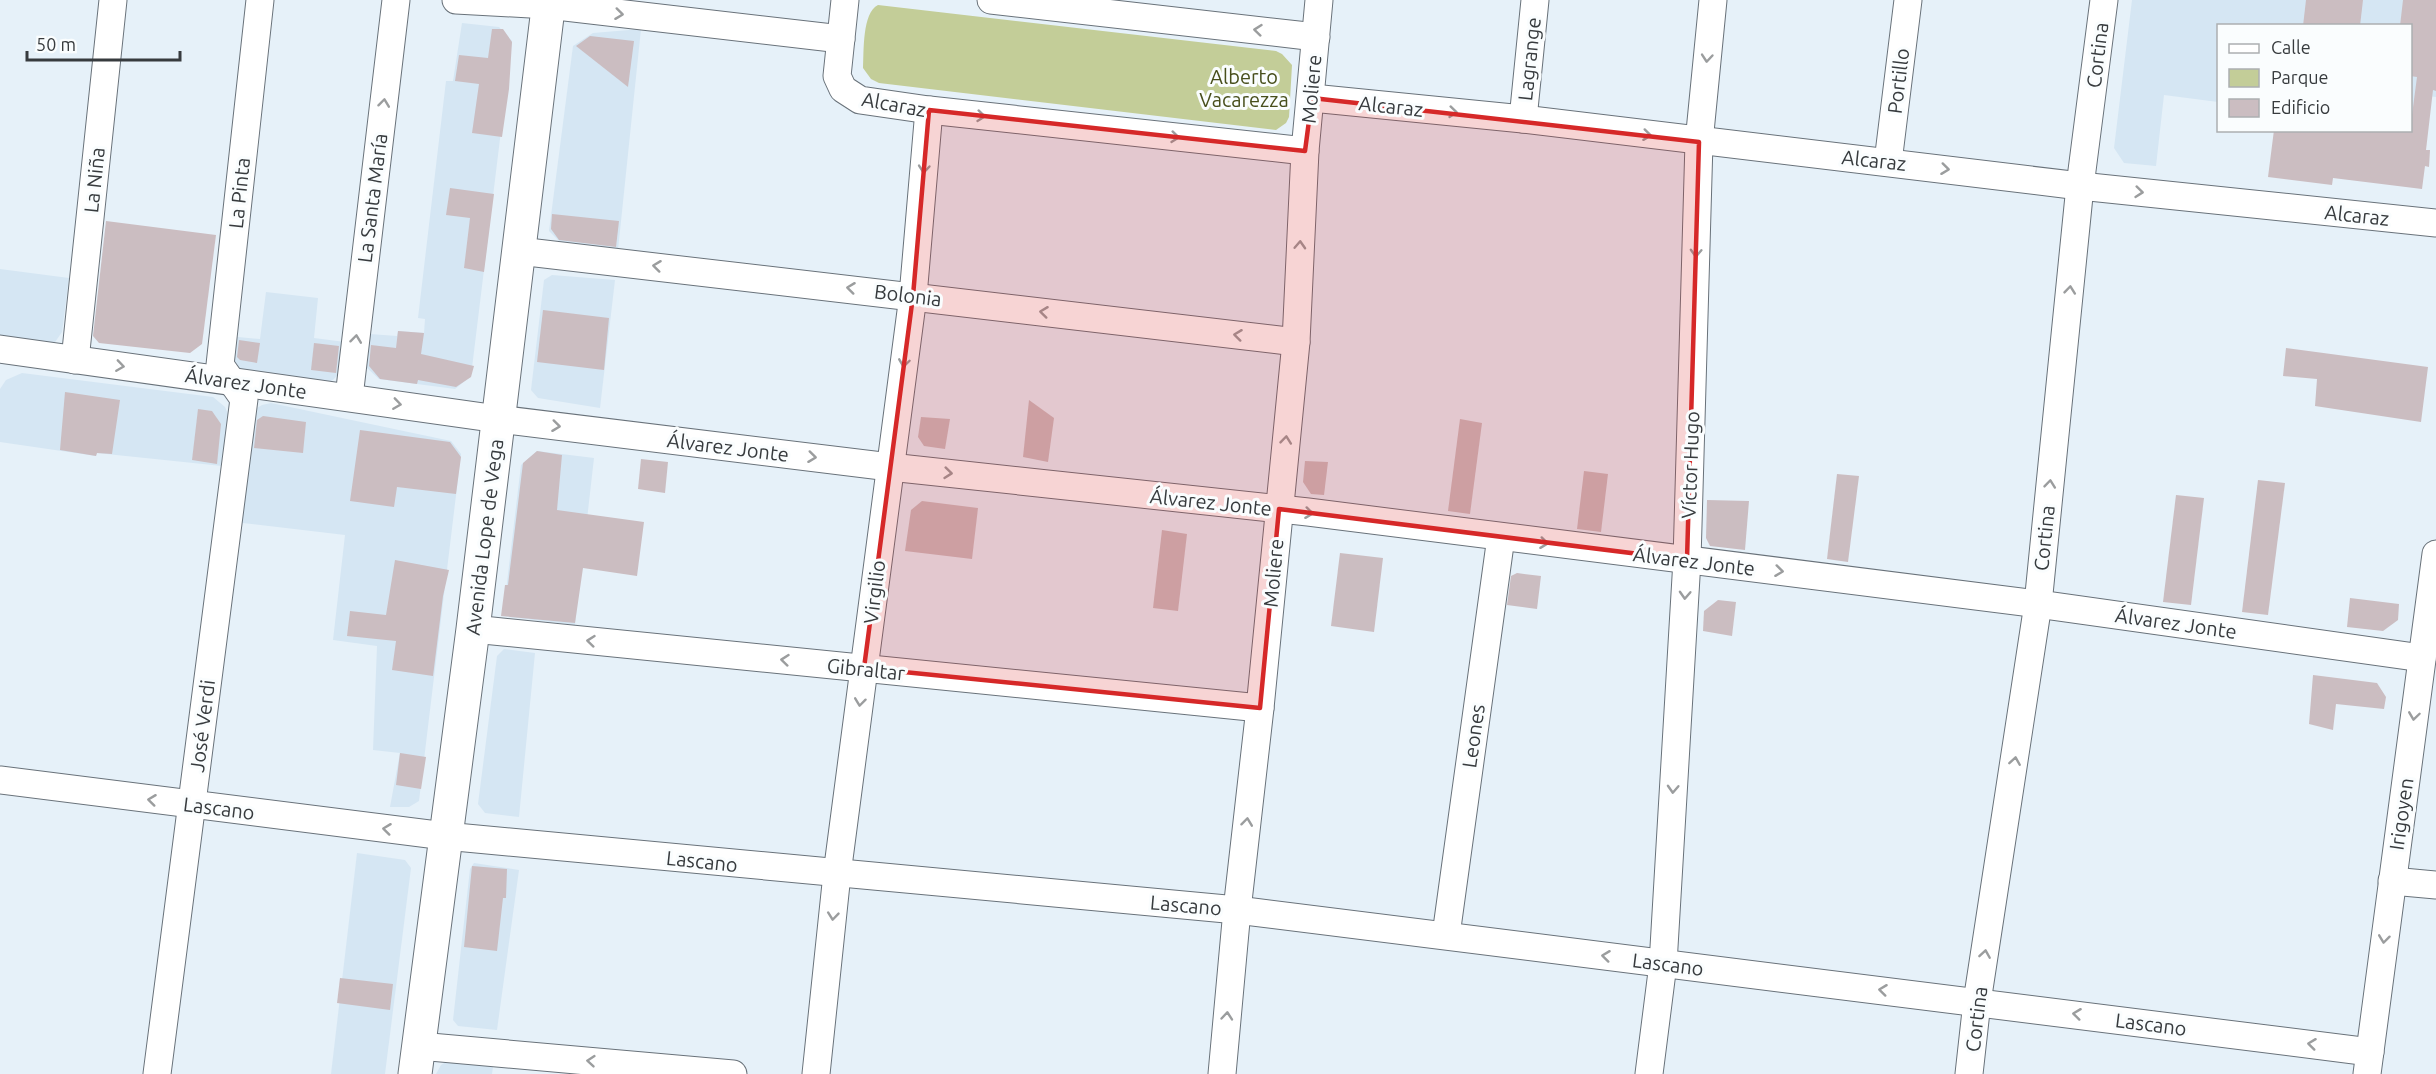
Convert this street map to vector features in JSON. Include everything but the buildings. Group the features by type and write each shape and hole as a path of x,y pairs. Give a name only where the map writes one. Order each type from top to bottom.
{"main road":[{"name":"Avenida Lope de Vega","path":"417,1060 473,629 548,3"}],"street":[{"name":"La Niña","path":"75,360 113,0"},
{"name":"La Pinta","path":"232,382 220,365 260,0"},
{"name":"La Santa María","path":"349,397 396,0"},
{"path":"456,0 548,3 841,39 845,0"},
{"path":"991,0 1074,5 1316,37"},
{"name":"Moliere","path":"1222,1074 1296,342 1305,151 1312,98 1319,0"},
{"name":"Lagrange","path":"1523,119 1535,0"},
{"name":"Víctor Hugo","path":"1649,1074 1663,964 1687,560 1699,142 1713,0"},
{"name":"Portillo","path":"1888,162 1908,0"},
{"name":"Cortina","path":"1969,1074 1977,1002 2038,604 2080,186 2104,0"},
{"name":"Alcaraz","path":"841,39 837,76 843,89 860,100 929,110 1305,151"},
{"name":"Alcaraz","path":"1312,98 1523,119 1699,142 1888,162 2080,186 2436,224"},
{"name":"Virgilio","path":"816,1074 837,874 913,296 929,110"},
{"name":"Bolonia","path":"519,251 1296,342"},
{"name":"Álvarez Jonte","path":"0,349 498,419 890,467 1279,509 2038,604 2422,658"},
{"name":"José Verdi","path":"157,1074 244,399 232,382"},
{"name":"Leones","path":"1446,935 1500,537"},
{"name":"Irigoyen","path":"2368,1063 2436,554"},
{"name":"Gibraltar","path":"473,629 1260,708"},
{"name":"Lascano","path":"0,780 445,836 1237,910 1977,1002 2368,1063"},
{"path":"2392,881 2436,885"},
{"path":"417,1060 733,1074"}],"highlighted area":[{"path":"1312,98 1699,142 1687,560 1279,509 1260,708 864,668 913,296 929,110 1305,151"}],"shaded area":[{"path":"2132,0 2436,0 2436,97 2427,96 2412,119 2412,24 2217,24 2217,102 2164,95 2156,166 2124,163 2114,148"},
{"path":"462,23 499,27 512,41 471,376 455,389 379,379 366,367 370,334 397,336 398,331 424,333 425,319 418,318 446,81 453,81"},
{"path":"641,29 618,250 561,243 549,231 573,46 593,33"},
{"path":"0,269 69,278 62,332 53,345 0,344"},
{"path":"552,275 615,280 600,408 538,398 531,390 544,280"},
{"path":"266,292 318,298 314,338 345,342 339,373 334,379 328,383 236,369 228,336 260,339"},
{"path":"22,373 213,397 225,407 228,414 222,466 97,453 96,456 0,442 0,389 6,380"},
{"path":"271,403 451,441 461,454 419,801 409,807 390,807 400,753 373,750 377,646 333,640 345,535 234,522 252,411"},
{"path":"537,451 594,458 575,625 503,616 521,465"},
{"path":"504,649 535,653 519,817 485,813 478,804 497,656"},
{"path":"357,853 405,860 411,868 385,1074 331,1074"},
{"path":"474,863 519,870 497,1030 458,1026 453,1020 470,869"},
{"path":"449,1060 494,1060 492,1074 436,1074 441,1065"}],"green space":[{"name":"Alberto Vacarezza","path":"878,5 1276,51 1292,65 1289,117 1286,123 1276,130 879,83 871,79 863,68 866,24 873,9"}]}
